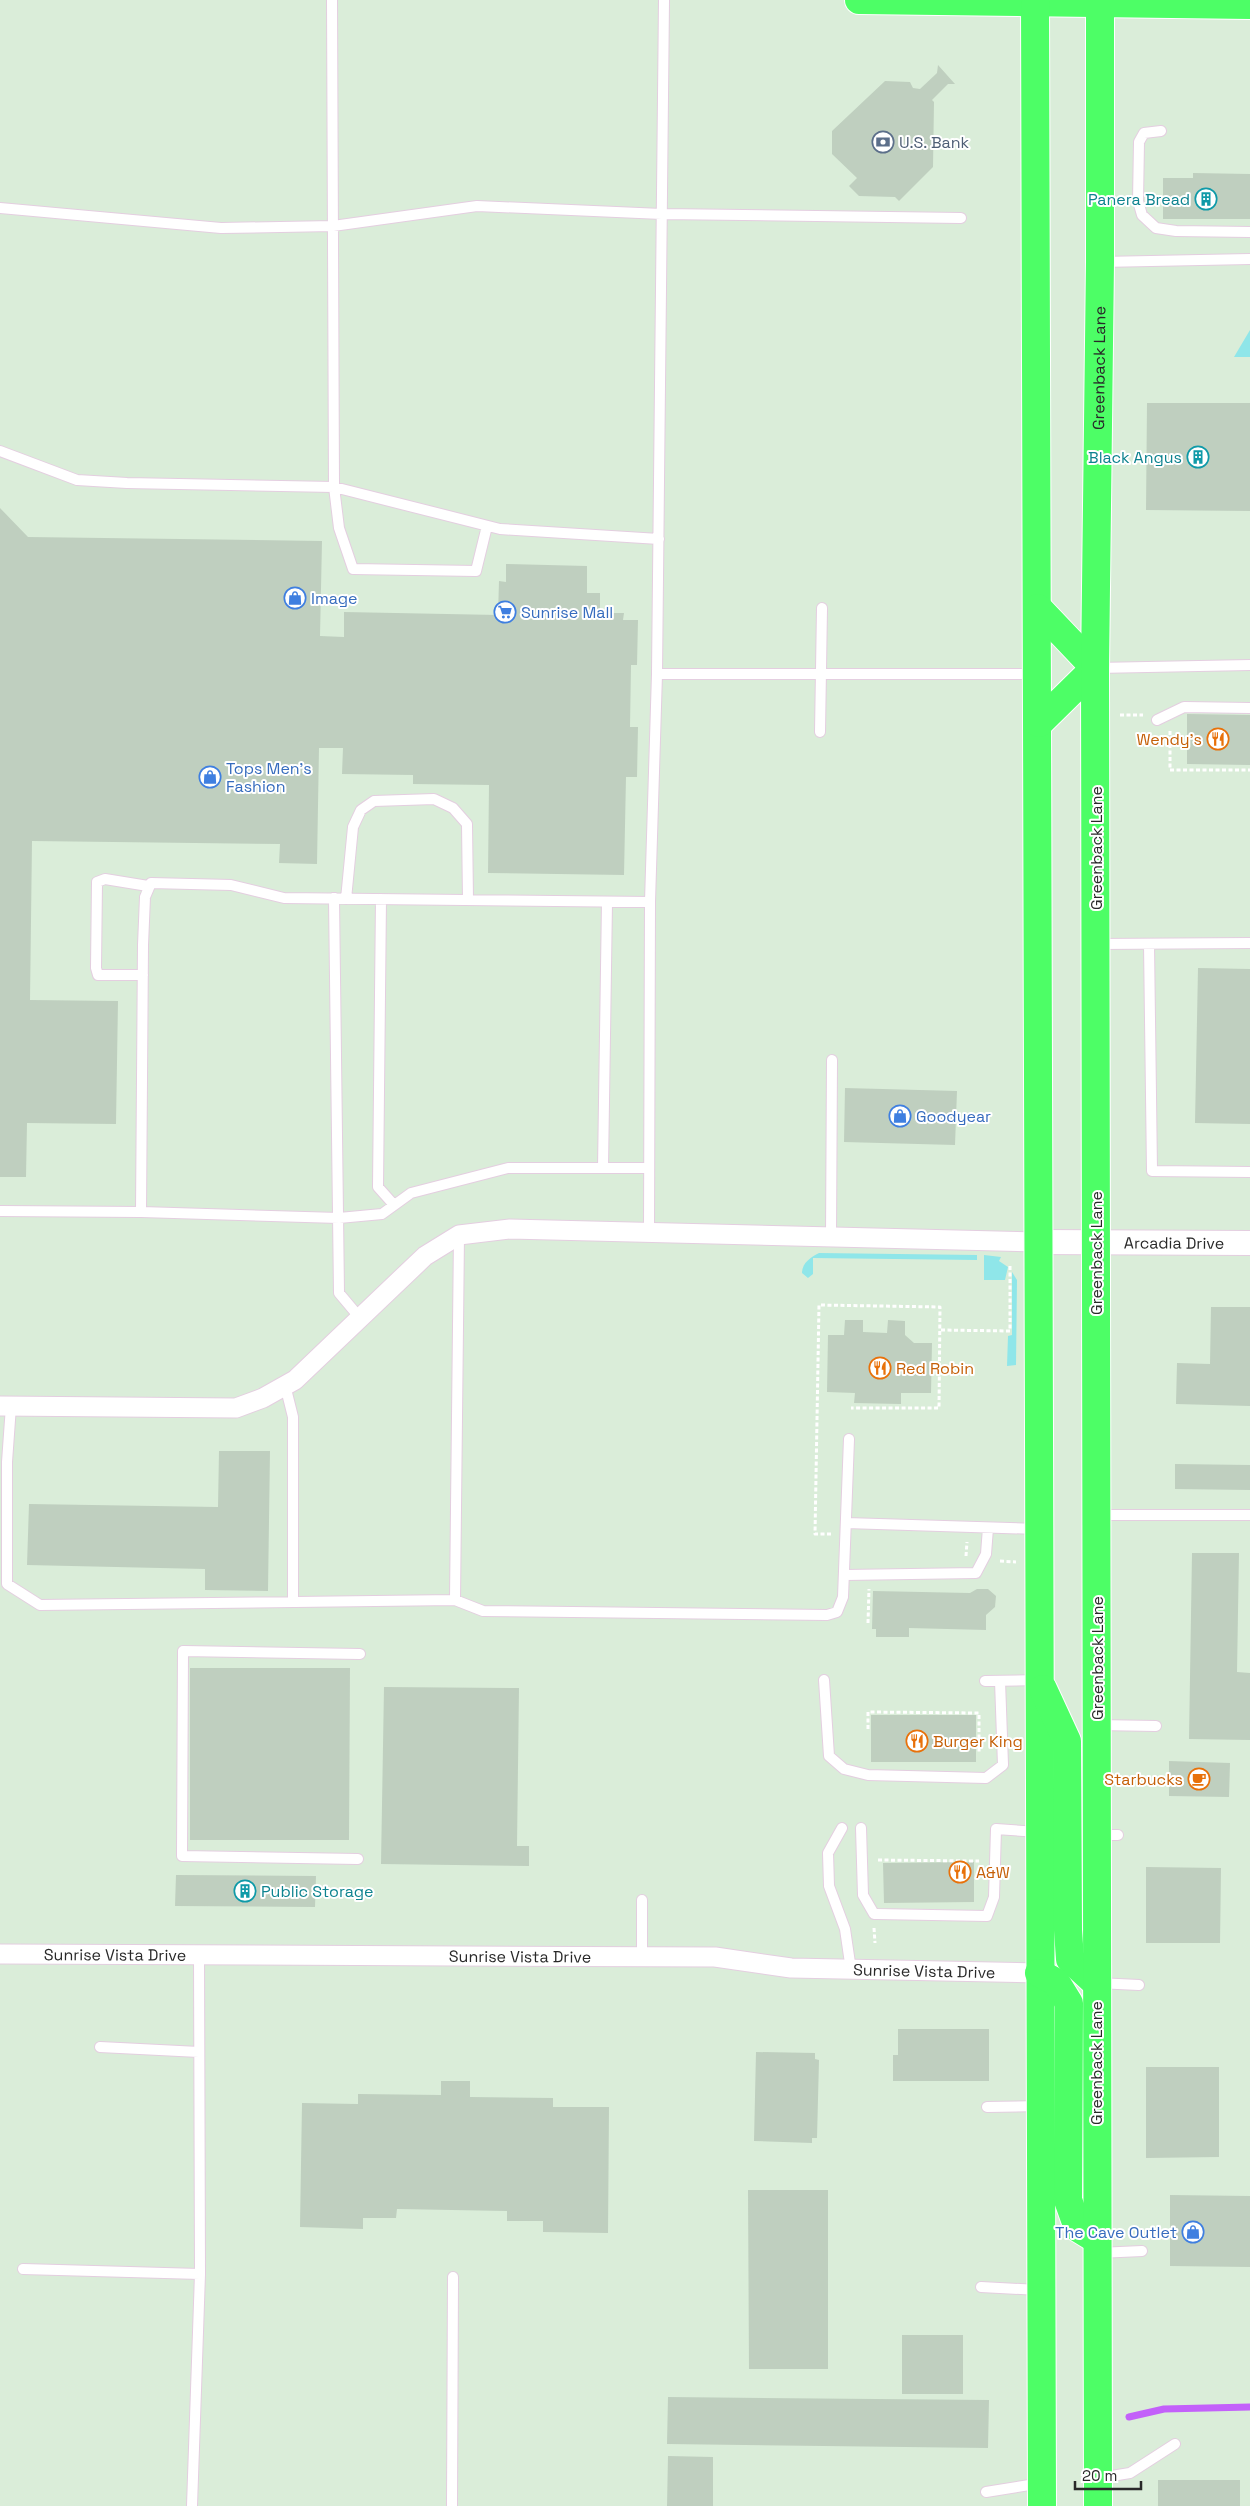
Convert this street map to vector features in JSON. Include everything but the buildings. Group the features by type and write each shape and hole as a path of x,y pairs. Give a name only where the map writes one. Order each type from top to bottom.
{"main road":[{"path":"859,0 1100,1 1250,5"},
{"path":"1035,1 1039,674 1038,1973 1042,2495"},
{"name":"Greenback Lane","path":"1098,2506 1096,1983 1107,1835 1096,1725 1097,944 1095,668 1100,262 1100,1"},
{"path":"1038,608 1095,668 1039,723"},
{"path":"1039,1680 1067,1741 1068,1930 1070,1959 1096,1983"},
{"path":"1038,1973 1056,1982 1069,2003 1068,2200 1078,2228 1096,2246"}],"street":[{"path":"5,1406 236,1408 263,1398 295,1380 425,1256 459,1235 510,1229 1039,1242"},
{"name":"Arcadia Drive","path":"1039,1242 1250,1243"},
{"name":"Sunrise Vista Drive","path":"0,1954 715,1957 791,1968 1038,1973"}],"lane":[{"path":"332,0 334,487 339,528 353,570 476,571 487,526"},
{"path":"649,1231 650,902 658,674 664,0"},
{"path":"1162,131 1144,133 1139,142 1138,201 1142,215 1156,228 1250,232"},
{"path":"0,208 221,228 333,226 477,206 662,214 961,218"},
{"path":"1100,262 1250,259"},
{"path":"0,451 77,480 127,483 334,487 500,529 659,538"},
{"path":"820,732 822,608"},
{"path":"1095,668 1250,665"},
{"path":"658,674 1039,674"},
{"path":"1157,722 1184,708 1250,708"},
{"path":"346,899 353,827 361,810 374,801 434,799 453,808 467,824 468,900"},
{"path":"144,975 98,975 96,968 97,882 105,879 148,886 151,883 164,882 231,885 284,898 650,902"},
{"path":"141,1212 144,916 148,886"},
{"path":"334,898 339,1218 338,1293 360,1318"},
{"path":"381,899 378,1186 394,1205"},
{"path":"603,1168 607,902"},
{"path":"1097,944 1250,943"},
{"path":"1150,944 1152,1171 1250,1172"},
{"path":"831,1236 832,1060"},
{"path":"0,1211 141,1212 339,1218 382,1214 411,1193 508,1168 648,1168"},
{"path":"455,1600 460,1291 459,1235"},
{"path":"286,1385 293,1418 293,1602"},
{"path":"5,1406 7,1584 40,1605 455,1600 482,1611 827,1616 837,1612 841,1605 846,1535 849,1439"},
{"path":"1097,1515 1250,1515"},
{"path":"846,1524 1038,1529"},
{"path":"844,1575 976,1573 986,1554 988,1528"},
{"path":"358,1859 182,1856 183,1651 360,1654"},
{"path":"824,1680 829,1756 844,1769 868,1775 986,1778 1003,1765 1000,1681"},
{"path":"985,1681 1039,1680"},
{"path":"1096,1725 1156,1726"},
{"path":"842,1828 828,1853 829,1886 845,1929 851,1970"},
{"path":"861,1828 863,1895 874,1914 987,1916 994,1896 996,1829 1039,1832"},
{"path":"642,1900 642,1956"},
{"path":"192,2506 200,2274 199,1954"},
{"path":"1096,1983 1139,1984"},
{"path":"100,2047 199,2052"},
{"path":"987,2106 1040,2106"},
{"path":"1096,2246 1142,2251"},
{"path":"23,2269 200,2274"},
{"path":"452,2506 453,2277"},
{"path":"981,2286 1040,2290"},
{"path":"1098,2478 1130,2473 1175,2444"},
{"path":"986,2492 1042,2495"}],"path":[{"path":"1117,715 1142,714 1170,731 1170,770 1250,770"},
{"path":"941,1330 1010,1331 1010,1266"},
{"path":"846,1535 815,1534 819,1305 940,1307 939,1408 852,1408"},
{"path":"964,1573 967,1537"},
{"path":"868,1729 868,1712 979,1713 978,1754"},
{"path":"878,1869 878,1860 983,1861 995,1866"},
{"path":"875,1943 874,1922 876,1914"}],"shaded area":[{"path":"1250,330 1250,357 1234,357"},
{"path":"819,1253 977,1255 977,1260 813,1258 813,1274 808,1278 802,1273 802,1269 810,1258"},
{"path":"984,1255 1001,1257 999,1261 1008,1267 1005,1280 984,1280"},
{"path":"1012,1272 1017,1280 1016,1365 1007,1366 1008,1336 1012,1335"}],"waterway":[{"path":"1129,2417 1164,2409 1250,2407"}],"place":[{"name":"U.S. Bank","path":"883,142"},
{"name":"Panera Bread","path":"1206,199"},
{"name":"Black Angus","path":"1198,457"},
{"name":"Image","path":"295,598"},
{"name":"Sunrise Mall","path":"505,612"},
{"name":"Wendy's","path":"1218,739"},
{"name":"Tops Men's Fashion","path":"210,777"},
{"name":"Goodyear","path":"900,1116"},
{"name":"Red Robin","path":"880,1368"},
{"name":"Burger King","path":"917,1741"},
{"name":"Starbucks","path":"1199,1779"},
{"name":"A&W","path":"960,1872"},
{"name":"Public Storage","path":"245,1891"},
{"name":"The Cave Outlet","path":"1193,2232"}]}
